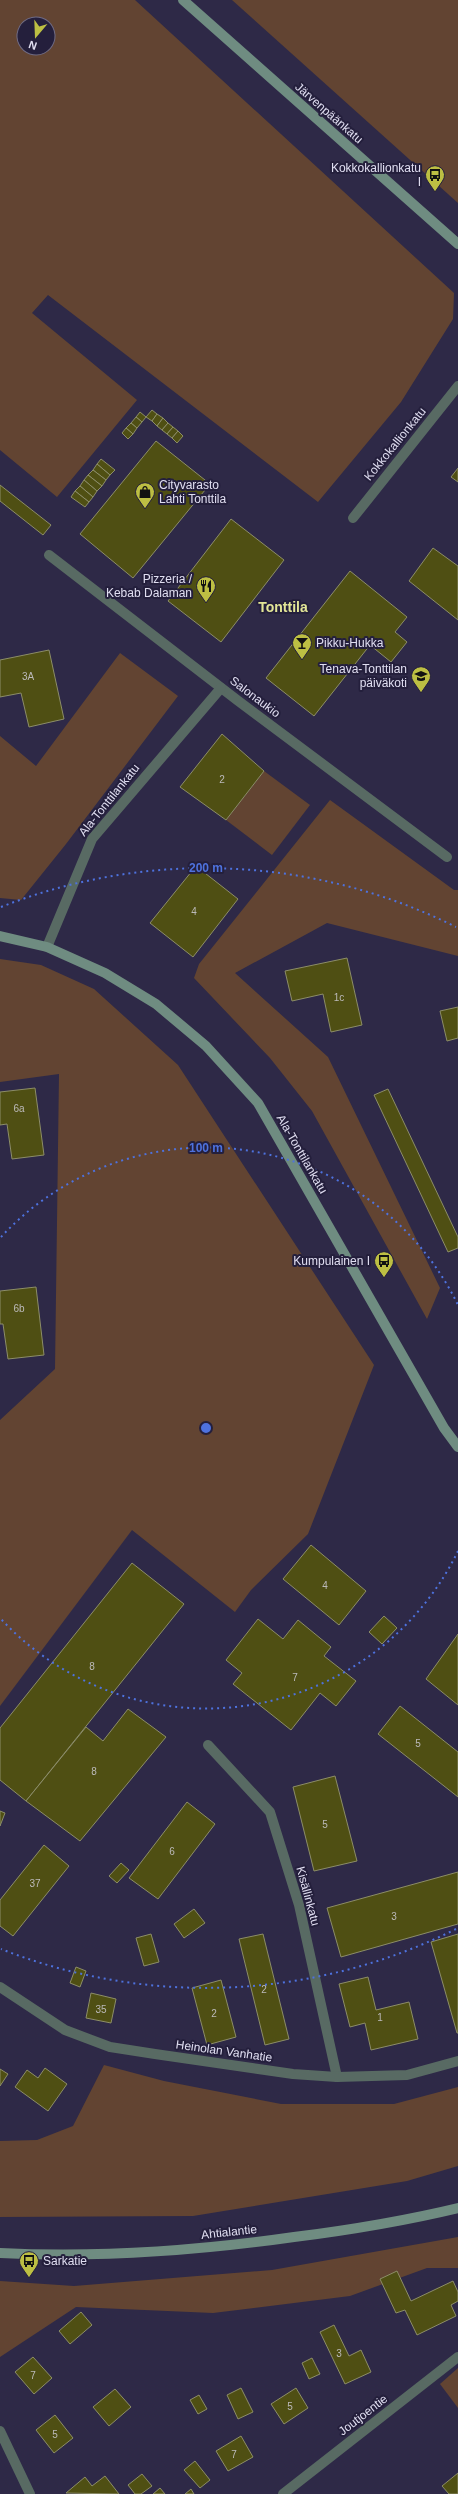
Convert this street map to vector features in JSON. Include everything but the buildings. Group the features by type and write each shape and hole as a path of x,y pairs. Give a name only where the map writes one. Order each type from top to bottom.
{"street":[{"name":"Järvenpäänkatu","path":"183,0 458,244"},
{"name":"Kokkokallionkatu","path":"353,518 458,386"},
{"name":"Salonaukio","path":"49,555 221,688 447,857"},
{"name":"Ala-Tonttilankatu","path":"47,947 92,839 221,688"},
{"name":"Ala-Tonttilankatu","path":"0,936 47,947 105,973 156,1004 206,1046 258,1103 444,1428 458,1447"},
{"name":"Kisällinkatu","path":"208,1745 270,1812 299,1904 337,2077"},
{"name":"Heinolan Vanhatie","path":"0,1987 65,2030 110,2046 293,2074 337,2077 407,2075 458,2061"},
{"name":"Ahtialantie","path":"0,2253 58,2256 167,2252 340,2231 458,2208"},
{"name":"Joutjoentie","path":"283,2494 458,2357"},
{"path":"0,2431 30,2494"}],"shaded area":[{"path":"0,0 135,0 454,293 453,319 401,402 318,502 48,295 32,313 137,400 57,497 0,450"},
{"path":"232,0 458,0 458,203"},
{"path":"120,653 178,696 66,844 21,900 0,898 0,736 36,766"},
{"path":"264,771 310,805 272,855 226,820"},
{"path":"330,800 454,890 458,890 458,956 327,923 235,973 328,1057 440,1288 427,1319 312,1111 270,1058 194,978 199,964"},
{"path":"0,959 41,965 94,989 178,1065 374,1365 308,1534 251,1590 235,1612 132,1530 0,1706 0,1420 55,1369 59,1074 0,1082"},
{"path":"104,2065 164,2081 281,2104 394,2104 458,2087 458,2166 407,2181 193,2216 0,2217 0,2141 37,2140 73,2126"},
{"path":"458,2237 458,2268 427,2268 350,2296 213,2313 76,2307 0,2357 0,2281 74,2286 272,2270"},
{"path":"458,2368 458,2408 440,2384"}],"place":[{"name":"Kokkokallionkatu I","path":"435,192"},
{"name":"Cityvarasto Lahti Tonttila","path":"145,509"},
{"name":"Pizzeria / Kebab Dalaman","path":"206,603"},
{"name":"Pikku-Hukka","path":"302,660"},
{"name":"Tenava-Tonttilan päiväkoti","path":"421,693"},
{"name":"Kumpulainen I","path":"384,1278"},
{"name":"Sarkatie","path":"29,2278"}],"district":[{"name":"Tonttila","path":"283,607"}]}
